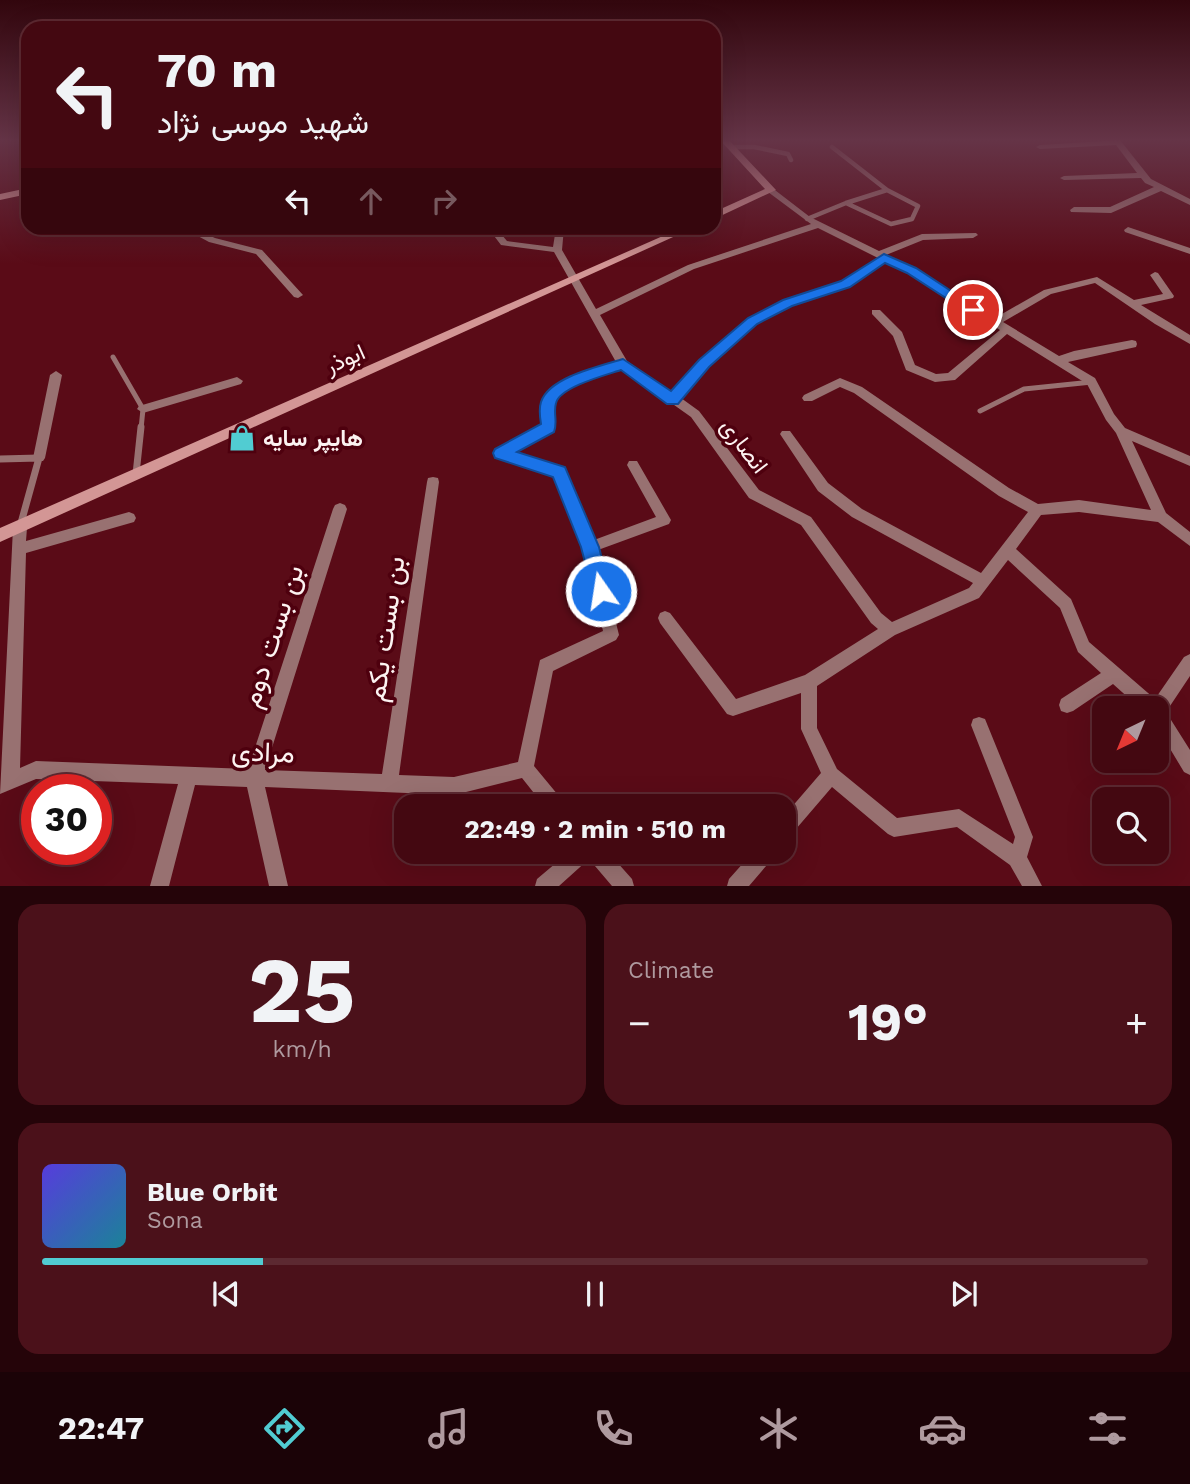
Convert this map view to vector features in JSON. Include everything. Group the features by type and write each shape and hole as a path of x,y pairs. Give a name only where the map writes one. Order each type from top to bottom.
{"street":[{"path":"763,181 807,219 912,271 1092,382 1110,417 1122,431 1161,517 1190,540"},
{"path":"1151,181 1190,202"},
{"path":"1074,210 1111,210 1160,188"},
{"path":"721,213 771,190"},
{"path":"0,197 21,192"},
{"path":"0,204 21,201"},
{"path":"594,314 691,267 818,225"},
{"path":"1128,230 1190,251"},
{"path":"673,400 704,364 753,321 788,303 846,284 880,256 922,237 973,234"},
{"path":"202,235 259,252 298,295"},
{"path":"498,235 504,243 557,250 559,235"},
{"name":"ابوذر","path":"0,535 672,235"},
{"name":"انصاری","path":"557,250 623,364 695,414 754,494 806,521 876,618 890,630"},
{"path":"1132,304 1169,296 1155,275"},
{"path":"994,323 1048,292 1097,280 1190,340"},
{"path":"876,312 898,335 910,367 935,378 951,377 1006,330"},
{"path":"1058,361 1074,355 1132,344"},
{"path":"546,794 525,769 546,666 611,635 590,547 560,472 501,453 548,427 548,403 554,392 564,385 623,364"},
{"path":"39,458 56,375"},
{"path":"143,409 237,381"},
{"path":"808,398 840,382 858,390 1004,492 1037,510 1079,506 1161,517"},
{"path":"1122,431 1190,461"},
{"path":"786,434 823,487 857,513 983,581"},
{"path":"590,547 664,520 633,464"},
{"name":"بن بست یکم","path":"389,783 433,482"},
{"name":"بن بست دوم","path":"254,778 340,509"},
{"path":"665,618 733,708 809,682 890,630 974,593 1037,510"},
{"path":"19,549 129,518"},
{"path":"5,782 20,528"},
{"path":"1007,550 1066,604 1083,647 1139,696"},
{"path":"1166,696 1190,662"},
{"path":"1067,705 1114,674"},
{"path":"809,682 809,729 831,775 894,828 959,818 1017,858 1033,886"},
{"path":"979,725 1024,837 1017,858"},
{"path":"1169,732 1190,766"},
{"name":"مرادی","path":"5,782 36,770 454,786 525,769"},
{"path":"796,816 831,775"},
{"path":"159,886 189,776"},
{"path":"254,778 279,886"},
{"path":"544,886 569,864"},
{"path":"606,864 625,886"},
{"path":"736,886 755,864"}],"lane":[{"path":"846,203 891,224 912,219 918,206 876,181"},
{"path":"807,219 887,190"},
{"path":"113,357 143,409 136,476"},
{"path":"980,411 1024,389 1092,382"},
{"path":"0,459 39,458 20,528"}],"place":[{"name":"هایپر‌ سایه","path":"242,438"}],"route":[{"path":"601,591 590,547 560,472 501,453 548,427 548,403 554,392 564,385 623,364 673,400 704,364 753,321 788,303 846,284 884,258 912,271 973,310"}]}
